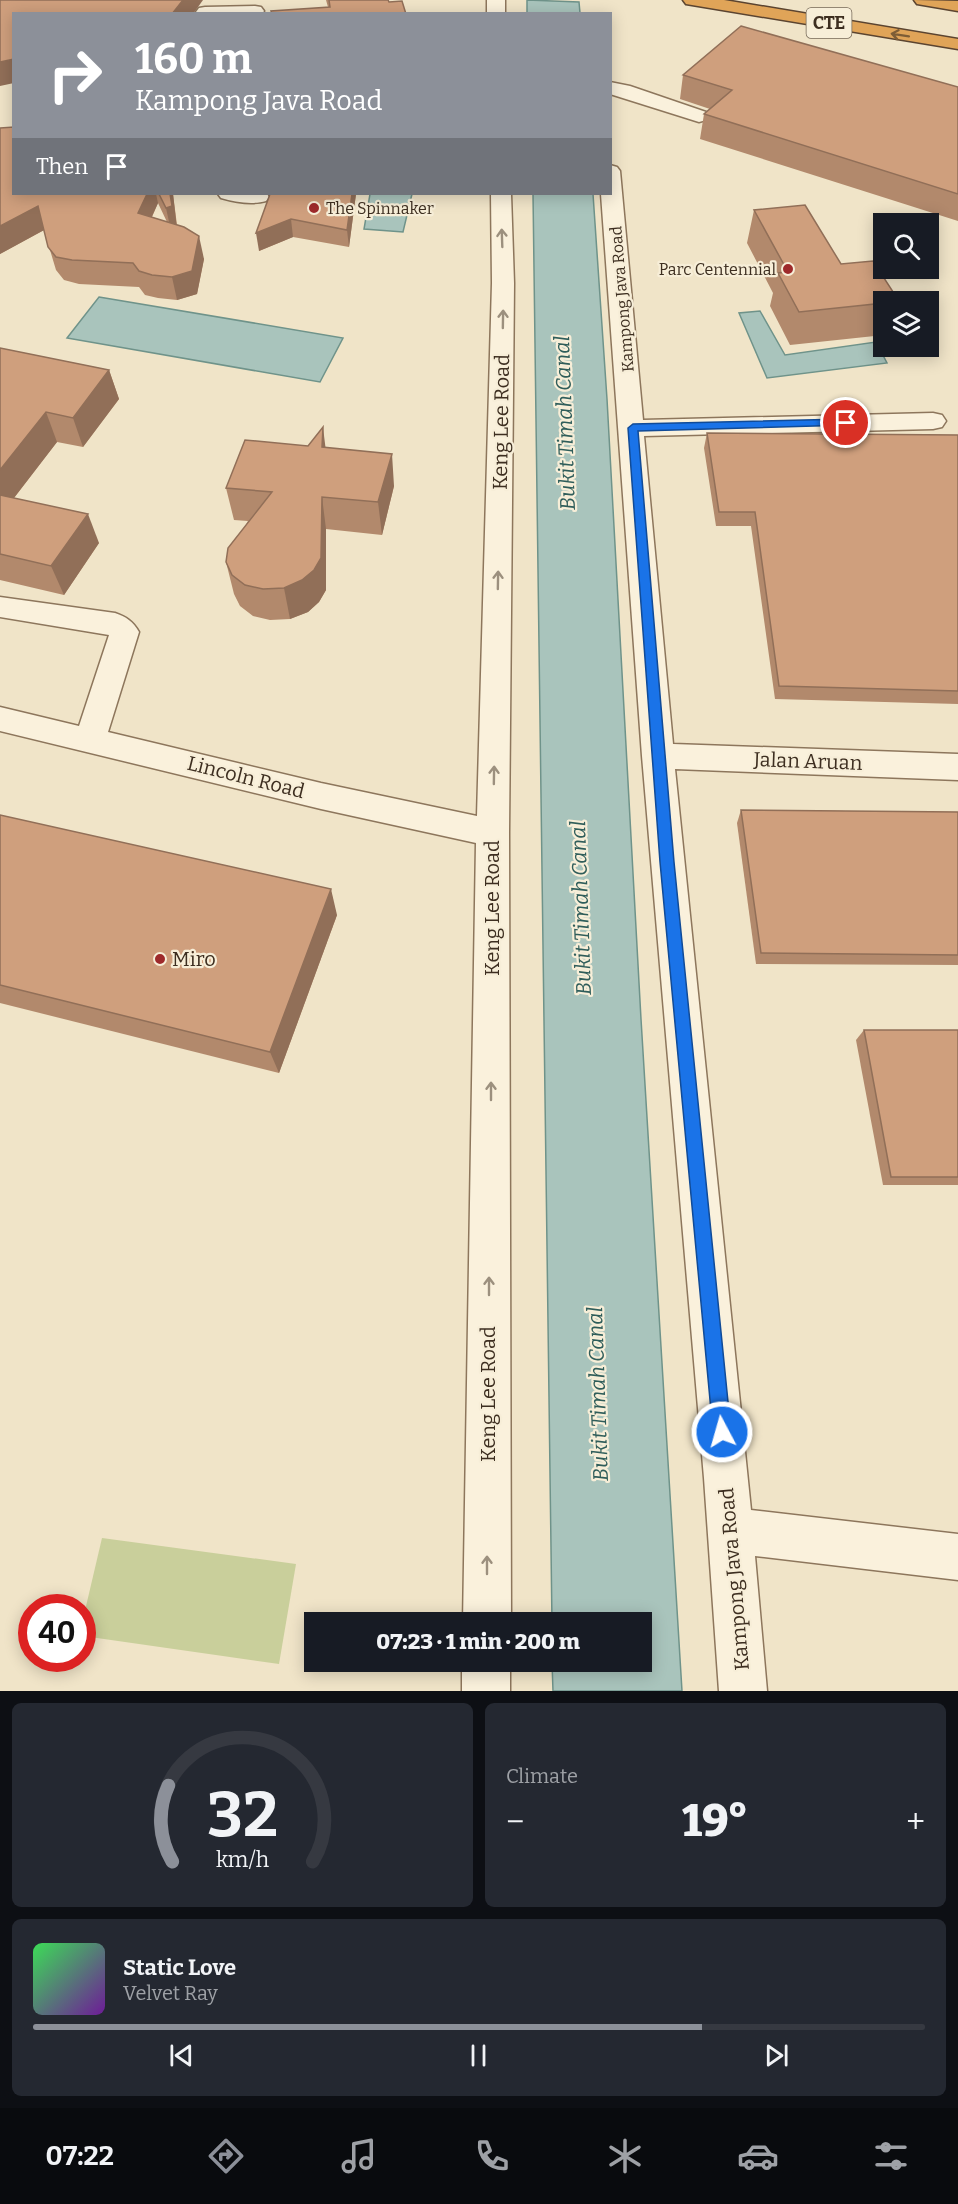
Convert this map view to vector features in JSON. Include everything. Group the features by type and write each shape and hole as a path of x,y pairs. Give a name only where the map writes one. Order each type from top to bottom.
{"highway":[{"path":"923,0 958,6"},
{"path":"696,1 883,50"},
{"name":"CTE","path":"696,1 958,44"}],"street":[{"path":"205,12 256,8"},
{"path":"612,88 699,116"},
{"name":"Kampong Java Road","path":"612,193 633,428 658,756 731,1530 743,1691"},
{"path":"238,195 259,197"},
{"name":"Keng Lee Road","path":"487,1612 493,834 502,374 501,195"},
{"path":"633,428 933,421"},
{"path":"0,607 120,627 124,632 90,739"},
{"name":"Lincoln Road","path":"0,719 321,796 493,834"},
{"name":"Jalan Aruan","path":"658,756 958,767"},
{"path":"731,1530 958,1557"},
{"path":"486,1672 486,1691"}],"green space":[{"path":"102,1538 296,1564 279,1664 96,1638 96,1594 89,1594"}],"water":[{"path":"527,0 579,2 580,12 527,12"},
{"path":"370,195 412,195 403,232 364,229"},
{"name":"Bukit Timah Canal","path":"533,195 593,195 607,399 641,1019 682,1691 553,1691 552,1672 652,1672 652,1612 552,1612"},
{"path":"99,297 343,338 320,382 67,338"},
{"path":"760,311 785,355 873,342 873,357 884,357 887,363 767,378 739,313"}],"building":[{"path":"0,0 183,0 174,12 12,12 12,59 0,62"},
{"path":"329,0 388,0 389,2 402,1 405,12 271,11 330,7"},
{"path":"741,26 958,87 958,194 704,114 732,90 683,75"},
{"path":"12,127 12,195 147,195 138,213 184,227 199,236 192,271 172,277 152,275 139,271 133,263 56,257 48,247 38,206 0,226 0,128"},
{"path":"160,195 170,195 172,206 166,208"},
{"name":"The Spinnaker","path":"270,195 352,195 347,230 291,219 256,233"},
{"path":"805,205 841,264 873,261 873,279 885,279 892,291 873,291 873,304 799,312 778,273 788,272 754,210"},
{"path":"0,348 109,370 73,418 46,412 0,470"},
{"path":"323,427 322,447 392,454 378,502 322,497 321,558 314,570 302,580 284,588 263,589 245,585 232,575 226,562 228,548 272,492 226,488 245,440 308,446"},
{"path":"707,433 958,435 958,691 779,686 755,512 719,512"},
{"path":"0,495 88,514 51,566 0,554"},
{"path":"741,810 958,812 958,955 761,953"},
{"name":"Miro","path":"0,815 331,889 270,1052 0,985"},
{"path":"864,1030 958,1030 958,1177 891,1177"}],"place":[{"name":"The Spinnaker","path":"314,208"},
{"name":"Parc Centennial","path":"788,269"},
{"name":"Miro","path":"160,959"}],"route":[{"path":"722,1432 667,862 633,428 846,423"}]}
